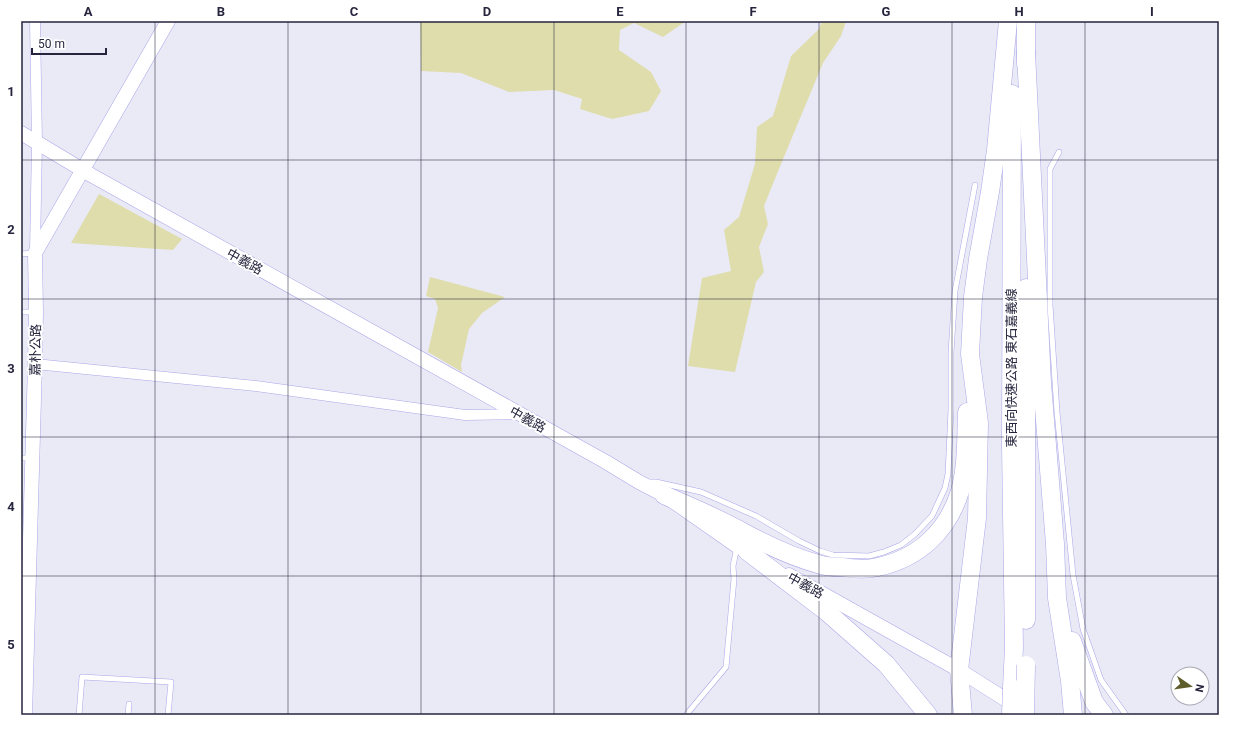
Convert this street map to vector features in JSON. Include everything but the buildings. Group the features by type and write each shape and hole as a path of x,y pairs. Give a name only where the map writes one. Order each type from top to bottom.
{"highway":[{"path":"743,543 776,549 819,565 862,569 878,567 892,563 925,546 939,532 951,514 960,490 964,467 973,297 996,150 1008,21"},
{"name":"東西向快速公路 東石嘉義線","path":"1011,715 1014,648 1011,446 1013,21"},
{"name":"東西向快速公路 東石嘉義線","path":"1025,715 1026,21"},
{"path":"1026,52 1042,383 1055,544 1057,598 1070,681 1073,715"},
{"path":"963,715 959,670 977,518 979,423 970,354"},
{"path":"664,495 743,543 827,612 886,664 928,715"},
{"path":"1055,544 1073,644 1094,702 1104,715"}],"street":[{"path":"28,254 37,142 35,21"},
{"path":"28,254 82,170 168,21"},
{"name":"中義路","path":"21,133 82,170 664,495"},
{"name":"嘉朴公路","path":"25,715 26,458 35,364 36,312 28,254"},
{"path":"35,364 256,386 465,415 520,414"},
{"name":"中義路","path":"743,543 959,670 1029,715"}],"lane":[{"path":"1059,152 1050,169 1050,305 1057,412 1073,575 1083,629 1101,680 1126,715"},
{"path":"639,482 656,482 701,492 756,516 799,541 820,551 833,555 869,556 901,545 915,534 932,516 944,488 948,474 951,410 951,352 955,291 976,185"},
{"path":"21,312 36,312"},
{"path":"686,715 726,667 734,579 734,555 743,543"},
{"path":"79,715 82,677 171,682 168,715"},
{"path":"128,715 129,704"}],"shaded area":[{"path":"420,21 686,21 663,37 634,23 620,30 619,50 651,72 661,91 649,111 612,119 580,109 582,99 554,90 509,92 461,73 421,71"},
{"path":"822,21 846,21 841,36 823,63 764,206 768,224 759,247 764,272 756,282 735,372 688,366 702,278 731,271 724,230 739,217 755,164 757,127 773,116 791,56 819,29"},
{"path":"99,194 182,239 173,250 71,243"},
{"path":"430,277 505,297 482,313 469,329 461,365 462,372 428,352 438,308 435,299 426,296"}]}
